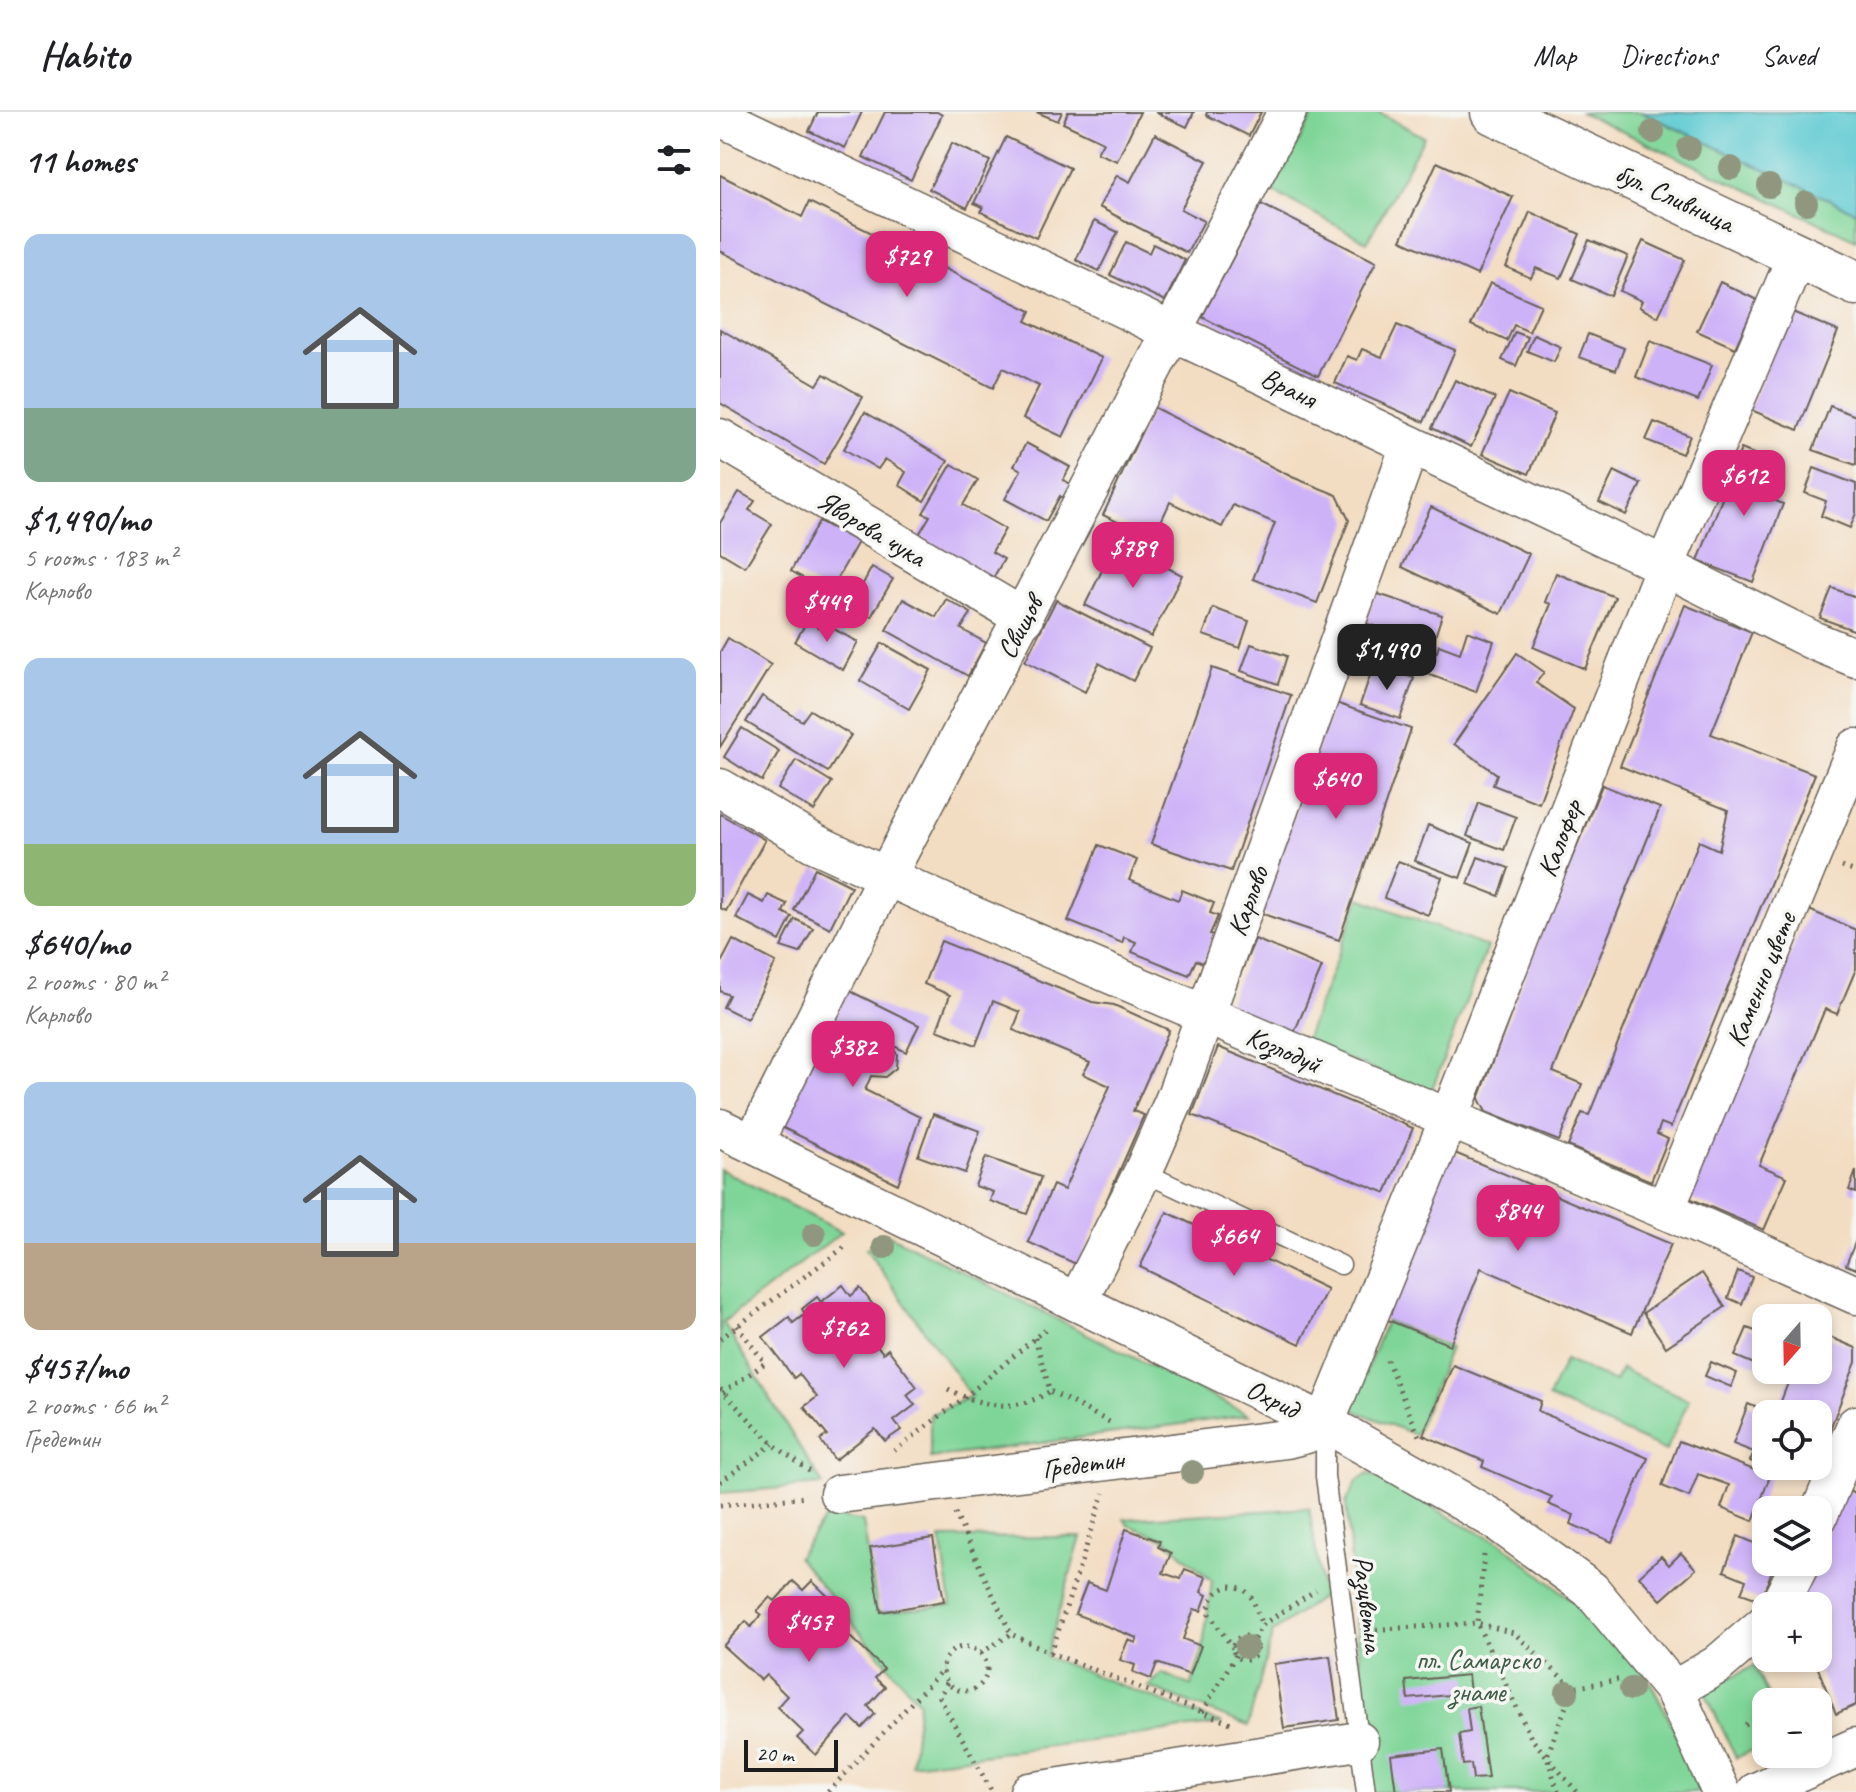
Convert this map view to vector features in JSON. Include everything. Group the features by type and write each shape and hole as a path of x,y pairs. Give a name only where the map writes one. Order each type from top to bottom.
{"main road":[{"name":"бул. Сливница","path":"1493,112 1856,283"}],"street":[{"name":"Свищов","path":"736,1136 886,877 1287,112"},
{"name":"Враня","path":"720,117 1665,566 1812,640 1856,658"},
{"name":"Калофер","path":"1325,1423 1449,1118 1665,566 1797,255"},
{"name":"Яворова чука","path":"720,438 1024,618"},
{"name":"Карлово","path":"1077,1302 1143,1172 1176,1096 1410,445"},
{"name":"Каменно цвете","path":"1665,1210 1856,748"},
{"name":"Козлодуй","path":"720,788 814,843 886,877 1665,1210 1856,1295"},
{"name":"Охрид","path":"736,1136 1325,1423 1488,1515 1591,1590 1666,1681 1721,1792"},
{"name":"Гредетин","path":"839,1494 1286,1439 1306,1434 1325,1423"},
{"path":"1827,1496 1856,1425"},
{"path":"1666,1681 1717,1665 1752,1635"},
{"path":"1029,1792 1359,1741"},
{"path":"1756,1792 1856,1747"}],"lane":[{"path":"1143,1172 1341,1265"},
{"name":"Разцветна","path":"1325,1423 1325,1476 1366,1792"}],"path":[{"path":"720,1339 846,1246"},
{"path":"889,1455 964,1398 1077,1302"},
{"path":"1368,1317 1421,1441"},
{"path":"737,1326 765,1363 722,1391 773,1444 839,1494"},
{"path":"1035,1338 1050,1391 1171,1453"},
{"path":"948,1389 964,1398 998,1406 1034,1402 1050,1391"},
{"path":"720,1482 773,1444"},
{"path":"1051,1653 1116,1458"},
{"path":"940,1481 1011,1634 1051,1653 1245,1729"},
{"path":"720,1505 839,1494"},
{"path":"1488,1515 1477,1623 1531,1738 1577,1792"},
{"path":"1254,1639 1262,1625 1337,1577"},
{"path":"1233,1648 1238,1637 1246,1635 1254,1639 1258,1646 1253,1657 1242,1660 1236,1655 1209,1614 1211,1600 1216,1593 1230,1586 1246,1591 1256,1604 1262,1625"},
{"path":"1344,1632 1477,1623 1514,1633 1573,1688 1666,1681"},
{"path":"981,1653 1011,1634"},
{"path":"828,1792 943,1669 947,1655 953,1650 967,1647 981,1653 988,1667 984,1682 966,1691 952,1688 943,1669"},
{"path":"1202,1712 1236,1655"},
{"path":"947,1683 939,1697 992,1792"},
{"path":"1558,1792 1547,1756 1573,1688"},
{"path":"1745,1725 1752,1721"}],"green space":[{"path":"1315,112 1378,112 1424,137 1367,242 1272,191"},
{"path":"1580,112 1641,112 1856,212 1856,240"},
{"path":"1360,898 1487,947 1431,1092 1304,1043"},
{"path":"720,1169 842,1232 723,1322 823,1485 720,1493"},
{"path":"885,1233 1249,1415 930,1458 930,1415 971,1396 866,1249"},
{"path":"1386,1321 1450,1348 1415,1435 1351,1409"},
{"path":"1565,1360 1615,1382 1621,1369 1689,1400 1666,1451 1548,1398"},
{"name":"пл. Самарско знаме","path":"1368,1474 1385,1479 1467,1527 1499,1541 1600,1623 1649,1680 1706,1792 1371,1792 1346,1503 1357,1481"},
{"path":"1309,1508 1323,1596 1273,1632 1248,1726 1148,1687 1162,1673 1191,1686 1202,1654 1212,1581 1165,1539 1128,1525 1124,1519"},
{"path":"827,1515 863,1522 878,1613 951,1605 941,1538 1081,1537 1046,1657 1222,1724 911,1764 919,1702 797,1557"},
{"path":"1752,1667 1752,1672 1757,1672 1764,1688 1752,1688 1752,1751 1736,1758 1704,1690"}],"water":[{"path":"1641,112 1856,112 1856,212"}],"building":[{"path":"818,112 862,112 845,148 809,131"},
{"path":"885,112 937,112 942,115 911,180 863,157"},
{"path":"1036,112 1062,112 1058,121"},
{"path":"1068,112 1140,112 1117,161 1097,153 1103,142 1063,123"},
{"path":"1155,112 1194,112 1187,127"},
{"path":"1207,112 1261,112 1249,136 1206,115"},
{"path":"1155,134 1207,161 1181,209 1204,221 1187,253 1099,207 1117,175 1130,182"},
{"path":"1006,137 1070,168 1036,238 981,212 983,207 974,203"},
{"path":"952,143 990,161 967,208 929,189"},
{"path":"1437,162 1513,197 1477,275 1401,240"},
{"path":"720,175 802,217 809,202 1031,311 1026,321 1102,358 1063,437 1023,418 1039,386 1003,368 993,388 720,251"},
{"path":"1261,204 1376,262 1318,376 1202,317"},
{"path":"1530,212 1580,234 1561,278 1536,268 1531,278 1506,267"},
{"path":"1094,221 1118,232 1099,271 1076,260"},
{"path":"1589,240 1628,256 1611,296 1572,279"},
{"path":"1643,241 1685,260 1658,317 1639,307 1642,301 1620,291"},
{"path":"1126,242 1149,253 1153,244 1185,260 1165,301 1110,275"},
{"path":"1720,282 1757,300 1735,348 1697,331"},
{"path":"1490,283 1541,305 1529,332 1514,325 1507,341 1471,325"},
{"path":"1790,311 1838,331 1798,430 1749,409"},
{"path":"1397,325 1455,350 1424,422 1335,383 1347,356 1357,360 1362,349 1382,357"},
{"path":"720,329 817,385 824,374 863,397 824,464 720,403"},
{"path":"1515,332 1528,337 1516,366 1502,360"},
{"path":"1588,334 1624,348 1616,370 1579,357"},
{"path":"1534,335 1561,347 1554,362 1527,351"},
{"path":"1650,341 1712,365 1698,401 1636,377"},
{"path":"1455,380 1495,398 1471,447 1432,428"},
{"path":"1509,393 1555,413 1529,474 1482,454"},
{"path":"1830,406 1856,416 1856,465 1813,450"},
{"path":"1153,407 1292,477 1337,495 1349,520 1317,603 1253,579 1275,523 1233,505 1222,527 1170,502 1153,539 1103,515"},
{"path":"865,412 948,461 924,501 899,485 906,472 885,459 878,469 844,449"},
{"path":"1654,422 1690,436 1682,454 1646,440"},
{"path":"1026,443 1070,467 1063,480 1071,484 1046,521 1005,499 1021,470 1014,466"},
{"path":"1741,449 1782,465 1769,498 1783,504 1753,582 1698,561"},
{"path":"952,464 978,480 963,505 1005,529 992,552 1004,559 992,580 918,536 930,516 923,513"},
{"path":"1814,468 1856,484 1856,513 1850,528 1821,516 1826,501 1805,493"},
{"path":"1614,471 1641,484 1626,515 1599,502"},
{"path":"739,492 755,501 749,510 772,524 745,567 720,552 720,523"},
{"path":"1431,507 1529,554 1501,614 1402,567"},
{"path":"819,521 858,542 829,593 791,571"},
{"path":"1116,542 1182,575 1151,637 1085,605"},
{"path":"872,567 893,579 871,617 851,606"},
{"path":"1556,573 1615,597 1585,669 1533,647 1551,604 1545,602"},
{"path":"1832,588 1856,597 1856,631 1820,618"},
{"path":"1375,593 1442,615 1432,646 1365,623"},
{"path":"903,599 936,617 946,599 971,613 961,629 986,643 968,676 886,630"},
{"path":"1056,600 1150,648 1133,681 1099,663 1085,692 1025,661"},
{"path":"1685,605 1752,632 1711,734 1815,774 1671,1127 1661,1123 1657,1134 1668,1139 1651,1181 1568,1146 1582,1113 1589,1115 1699,841 1719,850 1728,810 1620,766"},
{"path":"1213,608 1249,621 1240,648 1203,635"},
{"path":"807,621 820,628 823,623 858,642 843,670 795,642"},
{"path":"1467,631 1494,641 1476,692 1419,671 1427,648 1437,652 1439,645 1460,653"},
{"path":"728,638 771,665 720,747 720,652"},
{"path":"882,643 931,670 909,709 860,681"},
{"path":"1251,644 1287,656 1278,684 1241,671"},
{"path":"1517,653 1544,672 1536,683 1574,709 1539,803 1493,785 1497,774 1454,744"},
{"path":"1374,664 1414,678 1400,719 1360,705"},
{"path":"1212,668 1291,695 1231,871 1151,844"},
{"path":"762,696 802,721 810,710 851,735 828,772 746,722"},
{"path":"1333,702 1411,729 1339,940 1260,913"},
{"path":"742,728 779,751 762,781 724,757"},
{"path":"796,760 832,782 814,811 778,789"},
{"path":"1602,785 1660,808 1553,1072 1582,1084 1559,1141 1486,1112 1479,1099 1542,930"},
{"path":"1479,803 1516,817 1504,850 1467,836"},
{"path":"720,814 765,840 726,911 720,908"},
{"path":"1428,825 1473,843 1460,878 1415,861"},
{"path":"1099,845 1137,860 1129,880 1178,900 1182,890 1214,903 1210,913 1218,916 1210,934 1214,935 1203,963 1196,960 1189,975 1132,952 1136,942 1124,937 1122,943 1068,921"},
{"path":"1478,857 1509,868 1499,896 1468,884"},
{"path":"1398,861 1442,877 1428,915 1384,898"},
{"path":"815,868 851,886 830,928 794,910"},
{"path":"748,895 764,903 768,895 787,904 783,912 792,917 780,941 736,918"},
{"path":"1809,910 1856,930 1856,969 1837,1014 1825,1009 1759,1165 1787,1177 1764,1230 1687,1197"},
{"path":"795,919 813,928 800,953 781,947"},
{"path":"1255,939 1322,967 1294,1033 1227,1006"},
{"path":"733,940 776,962 747,1019 723,1007 729,995 720,991 720,965"},
{"path":"941,941 1092,1002 1114,1005 1169,1030 1133,1111 1144,1115 1078,1265 1028,1242 1053,1185 1064,1190 1110,1086 1083,1074 1090,1062 1013,1030 1020,1012 993,1001 976,1045 937,1030 950,995 924,984"},
{"path":"846,989 919,1025 906,1052 888,1043 897,1054 896,1068 885,1077 871,1076 865,1090 920,1117 898,1184 769,1121"},
{"path":"1218,1047 1413,1128 1386,1193 1192,1115"},
{"path":"933,1114 980,1131 965,1173 918,1156"},
{"path":"1450,1151 1671,1244 1632,1333 1481,1268 1450,1345 1380,1317"},
{"path":"986,1157 1041,1177 1027,1214 990,1201 993,1192 975,1186"},
{"path":"1856,1171 1856,1193 1849,1190"},
{"path":"1167,1212 1327,1289 1300,1344 1140,1267"},
{"path":"1856,1240 1856,1269 1846,1265"},
{"path":"1738,1271 1752,1277 1742,1304 1728,1298"},
{"path":"1702,1273 1725,1307 1666,1347 1643,1313"},
{"path":"843,1285 851,1296 860,1288 880,1314 863,1327 883,1353 888,1349 917,1387 907,1395 915,1405 894,1421 901,1430 885,1441 875,1429 835,1460 820,1440 827,1435 804,1407 817,1397 799,1374 794,1378 763,1337 789,1317 793,1323 805,1314 802,1309 817,1297 821,1302"},
{"path":"1747,1328 1752,1330 1752,1363 1735,1356"},
{"path":"1832,1338 1856,1348 1856,1362 1832,1424 1832,1400 1781,1400 1788,1384 1832,1384"},
{"path":"1711,1362 1737,1373 1731,1387 1705,1376"},
{"path":"1453,1365 1541,1401 1538,1411 1648,1458 1612,1542 1571,1524 1574,1515 1548,1504 1552,1497 1482,1467 1484,1461 1423,1435"},
{"path":"1748,1404 1752,1406 1752,1451 1733,1444"},
{"path":"1679,1441 1752,1469 1752,1480 1768,1480 1762,1496 1752,1496 1752,1521 1721,1508 1729,1485 1698,1474 1689,1497 1662,1486"},
{"path":"1842,1489 1856,1494 1856,1705 1836,1714 1832,1704 1832,1688 1826,1688 1820,1672 1832,1672 1832,1592 1803,1592 1811,1576 1832,1576 1832,1515"},
{"path":"1126,1529 1160,1541 1158,1547 1171,1553 1163,1573 1181,1579 1185,1569 1206,1577 1201,1592 1207,1595 1201,1611 1194,1609 1183,1639 1201,1646 1190,1675 1157,1663 1151,1679 1133,1672 1135,1665 1120,1660 1128,1640 1136,1643 1137,1638 1075,1614 1087,1583 1106,1590"},
{"path":"1738,1536 1752,1542 1752,1576 1770,1576 1764,1592 1752,1592 1752,1597 1741,1593 1746,1580 1724,1571"},
{"path":"933,1538 944,1601 881,1612 870,1548"},
{"path":"1681,1553 1696,1569 1661,1600 1639,1576 1661,1556 1669,1565"},
{"path":"793,1581 803,1590 812,1581 835,1603 821,1618 845,1641 849,1636 884,1669 875,1678 885,1687 868,1706 875,1714 862,1728 850,1717 816,1755 797,1738 803,1732 777,1707 787,1696 766,1675 761,1680 723,1646 746,1621 751,1627 762,1615 757,1611 770,1597 775,1601"},
{"path":"1330,1656 1339,1720 1284,1728 1274,1664"},
{"path":"1468,1675 1470,1693 1408,1699 1406,1681"},
{"path":"1478,1706 1488,1778 1473,1779 1471,1764 1463,1765 1459,1734 1470,1732 1467,1708"},
{"path":"1443,1749 1449,1792 1396,1792 1391,1755"}]}
